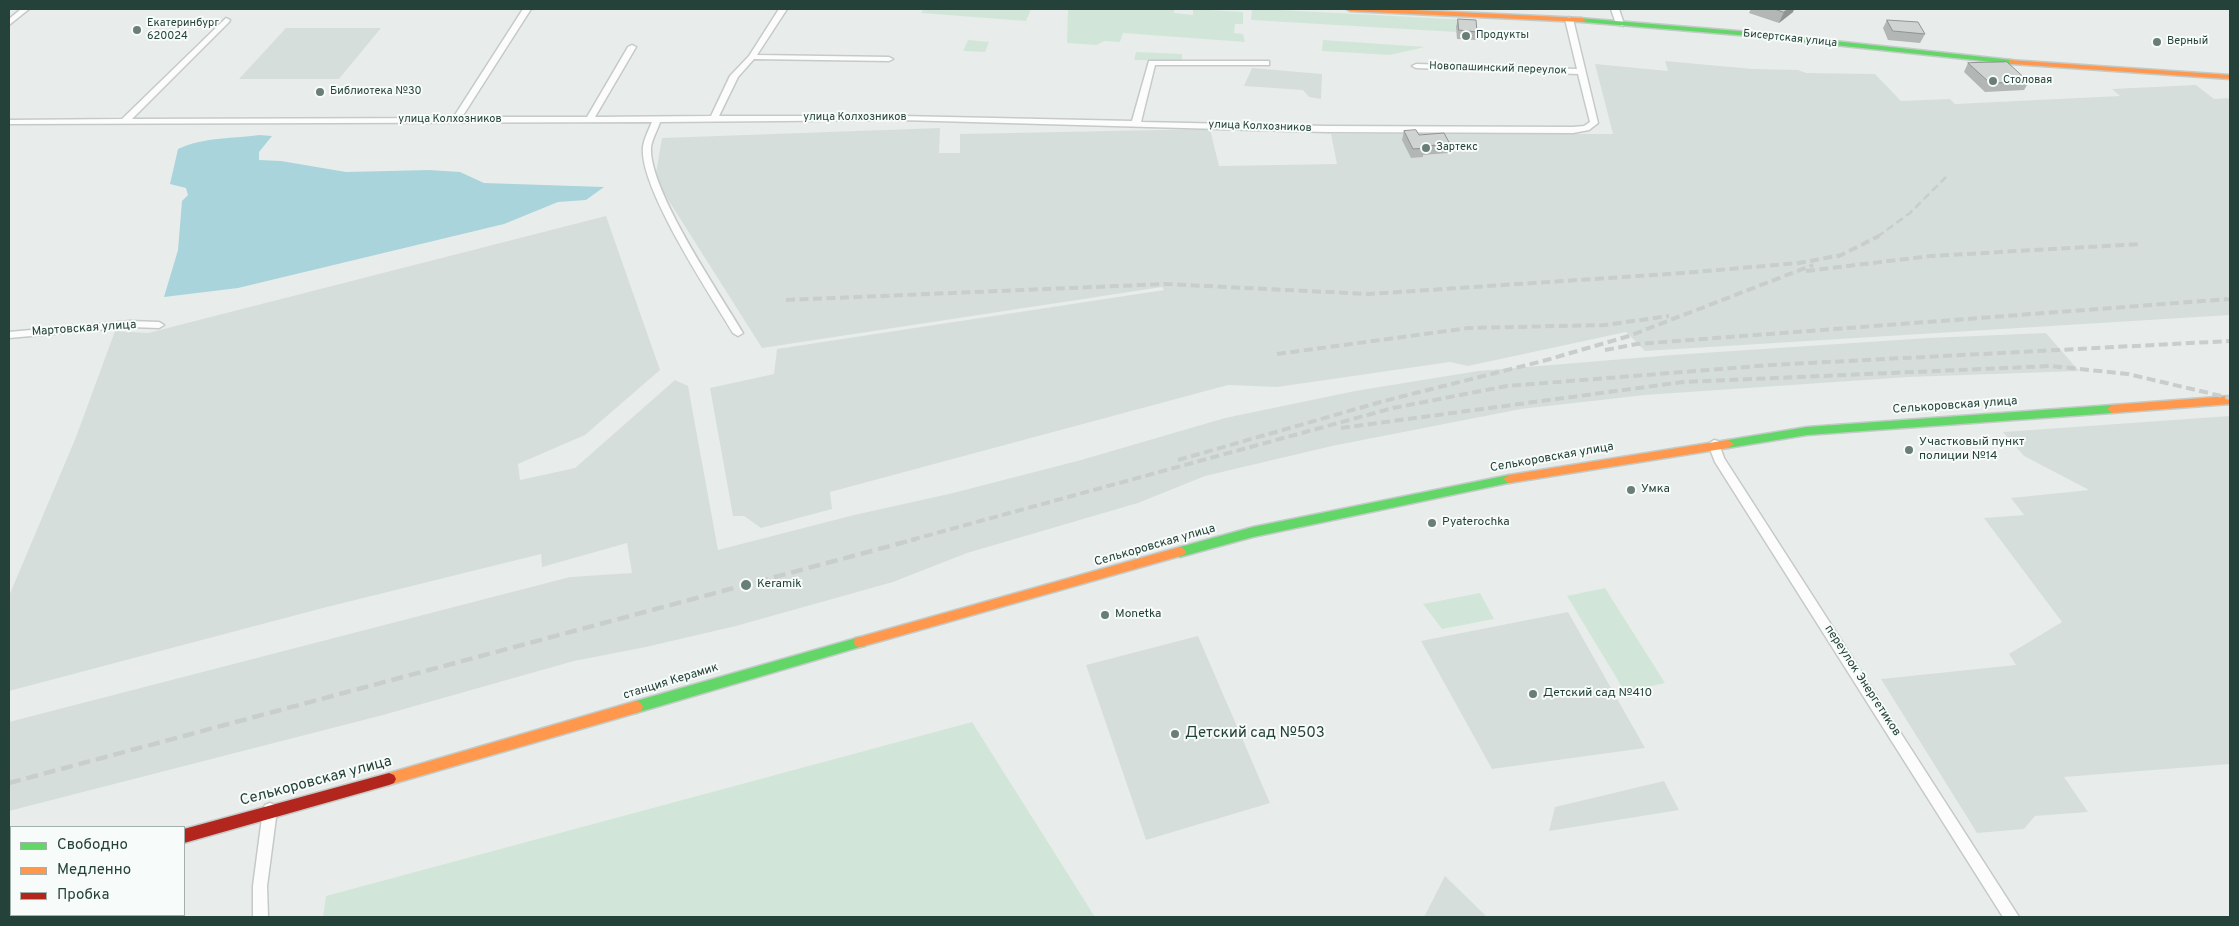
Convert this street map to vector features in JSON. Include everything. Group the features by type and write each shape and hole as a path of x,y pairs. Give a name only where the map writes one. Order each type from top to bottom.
{"main road":[{"name":"Бисертская улица","path":"1350,9 1568,20 1750,34 2051,65 2230,77"},
{"name":"Селькоровская улица","path":"894,633 1253,532 1515,478 1714,444 1807,431 2230,400"},
{"name":"станция Керамик","path":"457,760 742,675 894,633"},
{"name":"Селькоровская улица","path":"185,836 270,810 457,760"}],"street":[{"path":"9,22 25,9"},
{"path":"456,120 527,9"},
{"path":"715,118 734,76 752,57 784,9"},
{"path":"1615,9 1620,24"},
{"path":"125,121 226,20"},
{"name":"улица Колхозников","path":"9,122 715,118 999,119 1326,129 1586,128 1594,123 1568,20"},
{"path":"590,120 632,47"},
{"path":"752,57 889,59"},
{"path":"1136,124 1152,62 1266,63"},
{"name":"Новопашинский переулок","path":"1416,66 1580,72"},
{"path":"656,119 647,147 652,179 671,219 738,333"},
{"name":"Мартовская улица","path":"9,335 130,324 159,325"},
{"name":"переулок Энергетиков","path":"1714,444 1719,459 2012,917"},
{"path":"260,917 260,886 270,810"}],"shaded area":[{"path":"286,28 381,28 339,79 239,79"},
{"path":"1665,61 1753,69 1798,70 1806,73 1875,74 1901,101 1950,99 1955,104 2120,96 2112,89 2196,85 2214,99 2230,98 2230,315 1645,351 1626,332 1468,366 1450,362 1277,387 1228,385 830,492 832,509 761,528 744,516 733,516 710,388 774,374 777,349 1164,290 1162,287 762,348 655,179 662,138 940,128 939,153 960,153 960,134 1210,129 1219,166 1337,164 1331,134 1613,134 1595,64 1668,71"},
{"path":"1252,68 1322,74 1321,99 1309,97 1303,90 1244,86"},
{"path":"606,216 660,370 585,435 518,464 520,480 575,468 675,380 688,386 718,550 1081,460 1225,418 1355,391 1478,371 1672,355 1928,338 2046,333 2079,371 1909,377 1645,395 1521,409 1332,446 1205,476 1138,503 967,553 893,582 736,626 646,647 574,661 383,715 9,811 9,722 570,577 632,573 627,543 542,567 541,554 323,608 9,691 9,596 76,437 115,331 148,333"},
{"path":"2230,416 2230,764 2064,777 2088,812 2035,816 2024,829 1977,833 1881,679 2016,665 2009,654 2062,622 1984,518 2024,515 2011,498 2089,490 2024,456 2003,432"},
{"name":"Детский сад №410","path":"1568,612 1645,748 1492,769 1421,641"},
{"name":"Детский сад №503","path":"1198,636 1270,803 1146,840 1086,665"},
{"path":"1664,781 1679,810 1549,831 1555,807"},
{"path":"1445,876 1487,917 1424,917"}],"green space":[{"path":"924,9 1031,9 1026,21 921,13"},
{"path":"1068,9 1174,9 1174,13 1193,15 1193,9 1243,12 1243,24 1235,24 1234,33 1243,34 1245,42 1123,33 1120,42 1104,41 1097,45 1067,43"},
{"path":"1252,9 1469,20 1456,27 1456,32 1251,20"},
{"path":"968,40 989,42 985,52 963,51"},
{"path":"1323,40 1425,47 1390,55 1322,51"},
{"path":"1136,52 1182,54 1182,61 1134,60"},
{"path":"1605,588 1665,683 1625,692 1567,596"},
{"path":"1480,593 1494,619 1442,629 1423,604"},
{"path":"972,722 1095,917 323,917 326,896"}],"water":[{"path":"259,135 272,136 259,152 259,160 281,161 346,172 429,170 460,172 484,183 604,187 586,200 558,202 504,224 238,288 164,297 178,250 182,201 188,195 186,188 170,184 178,149 208,140"}],"building":[{"path":"1775,9 1788,9 1784,12"},
{"path":"1458,19 1476,20 1477,32 1459,30"},
{"path":"1887,20 1918,22 1925,34 1893,31"},
{"path":"2007,62 2029,82 1990,83 1968,63"},
{"path":"1416,130 1419,135 1444,133 1450,144 1413,149 1404,131"}],"railway":[{"path":"1877,237 1910,213 1946,177"},
{"path":"1840,255 1877,237"},
{"path":"1806,271 1931,256 2140,244"},
{"path":"786,300 1165,284 1369,294 1683,273 1799,263 1840,255"},
{"path":"1178,460 1384,401 1543,361 1629,336 1813,265"},
{"path":"1605,350 1637,344 2230,299"},
{"path":"1277,354 1469,328 1605,325 1669,316"},
{"path":"911,540 1393,408 1507,386 1771,365 2230,341"},
{"path":"1341,428 1683,382 2051,366 2128,374 2230,398"},
{"path":"9,783 916,539"}],"traffic: fast":[{"path":"1582,20 1750,34 2012,62"},
{"path":"1728,444 1807,431 2112,409"},
{"path":"1180,552 1253,532 1509,479"},
{"path":"636,707 860,642"}],"traffic: slow":[{"path":"1350,9 1582,20"},
{"path":"2012,62 2230,77"},
{"path":"2112,409 2230,400"},
{"path":"1509,479 1728,444"},
{"path":"860,642 1180,552"},
{"path":"389,779 636,707"}],"traffic: jam":[{"path":"185,836 389,779"}],"place":[{"name":"Екатеринбург 620024","path":"137,30"},
{"name":"Продукты","path":"1466,36"},
{"name":"Верный","path":"2157,42"},
{"name":"Столовая","path":"1993,81"},
{"name":"Библиотека №30","path":"320,92"},
{"name":"Зартекс","path":"1426,148"},
{"name":"Участковый пункт полиции №14","path":"1909,450"},
{"name":"Умка","path":"1631,490"},
{"name":"Pyaterochka","path":"1432,523"},
{"name":"Keramik","path":"746,585"},
{"name":"Monetka","path":"1105,615"},
{"name":"Детский сад №410","path":"1533,694"},
{"name":"Детский сад №503","path":"1175,734"}]}
